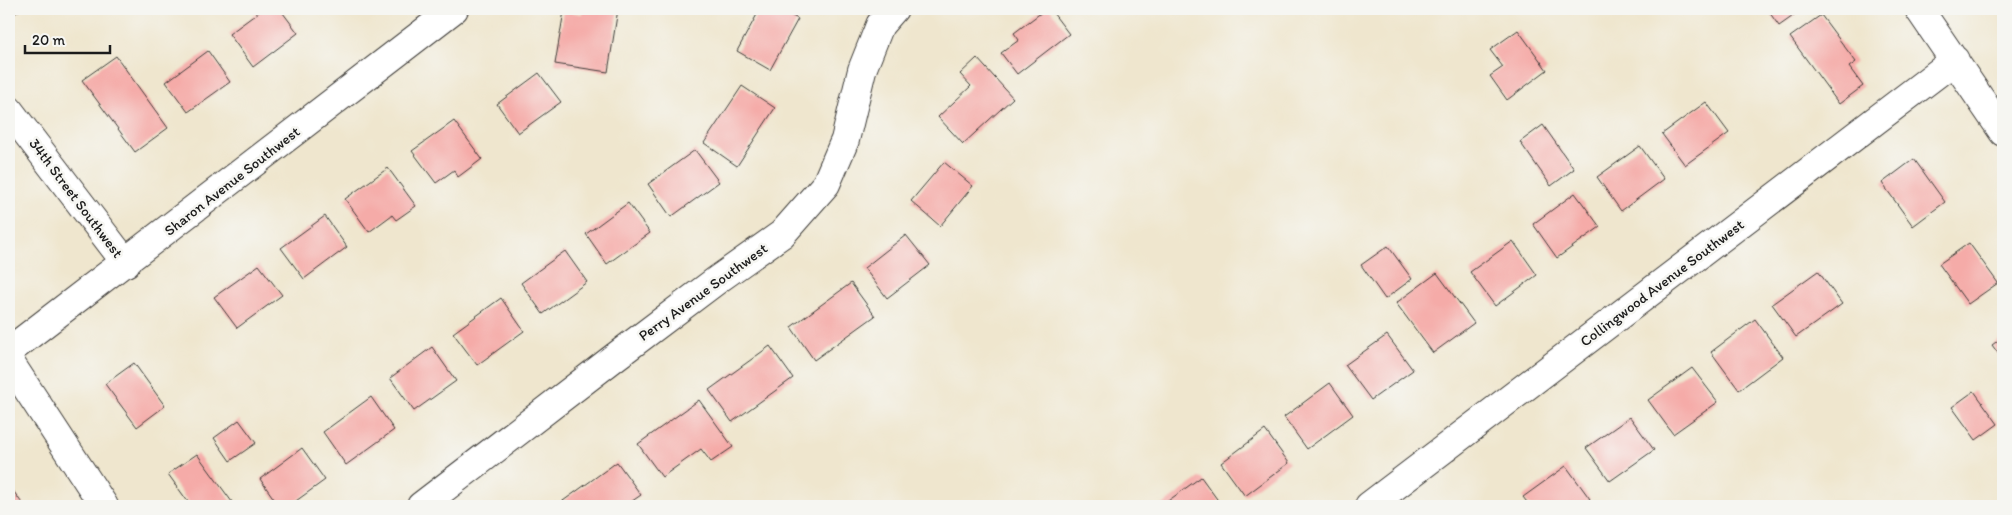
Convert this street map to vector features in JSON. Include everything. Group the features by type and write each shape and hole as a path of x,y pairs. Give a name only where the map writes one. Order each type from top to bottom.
{"street":[{"name":"Sharon Avenue Southwest","path":"9,351 454,9"},
{"name":"Perry Avenue Southwest","path":"421,506 717,280 782,234 826,184 846,140 862,70 880,25 894,9"},
{"path":"1919,9 2003,132"},
{"name":"Collingwood Avenue Southwest","path":"1369,506 1954,60"},
{"name":"34th Street Southwest","path":"9,110 126,262"},
{"path":"9,361 104,506"}],"building":[{"path":"9,9 21,9 9,18"},
{"path":"263,9 280,9 298,33 253,67 229,34"},
{"path":"583,9 618,9 608,72 555,64 564,11 582,14"},
{"path":"760,9 779,9 798,19 770,70 737,51"},
{"path":"1046,9 1050,9 1069,34 1017,74 1001,53 1019,40 1014,33"},
{"path":"1767,9 1803,9 1779,26"},
{"path":"1821,15 1856,62 1849,67 1863,86 1839,104 1790,37"},
{"path":"1518,30 1547,70 1507,100 1490,76 1503,67 1490,50"},
{"path":"208,51 230,82 188,112 166,82"},
{"path":"116,56 168,128 135,152 82,80"},
{"path":"977,58 1013,98 963,144 938,117 971,86 960,74"},
{"path":"539,73 561,102 518,133 497,104"},
{"path":"742,86 775,108 737,166 704,143"},
{"path":"1706,102 1729,133 1685,165 1662,134"},
{"path":"454,121 482,159 458,177 454,170 436,183 412,151"},
{"path":"1543,125 1574,169 1551,186 1520,142"},
{"path":"1640,146 1664,179 1621,211 1597,177"},
{"path":"695,150 719,182 671,217 648,184"},
{"path":"1914,159 1945,202 1913,226 1882,183"},
{"path":"944,162 973,186 940,226 911,201"},
{"path":"388,168 416,206 396,220 392,215 369,232 345,199"},
{"path":"1575,193 1600,227 1557,258 1533,224"},
{"path":"628,203 650,233 607,264 586,234"},
{"path":"325,216 347,247 304,279 281,248"},
{"path":"906,235 930,265 887,298 864,268"},
{"path":"1513,241 1537,275 1495,306 1470,272"},
{"path":"1969,243 1998,283 1968,304 1939,264"},
{"path":"1388,246 1412,279 1385,299 1361,265"},
{"path":"565,251 587,282 543,314 521,283"},
{"path":"259,265 282,295 237,328 214,297"},
{"path":"1818,271 1842,304 1796,337 1772,304"},
{"path":"1437,273 1474,323 1433,353 1396,303"},
{"path":"851,283 875,316 814,360 791,327"},
{"path":"501,298 524,331 477,365 453,333"},
{"path":"1755,319 1783,357 1739,390 1711,352"},
{"path":"1387,335 1413,370 1371,400 1345,365"},
{"path":"2003,337 2003,360 1992,345"},
{"path":"770,346 793,378 732,422 709,390"},
{"path":"432,347 456,381 414,411 390,378"},
{"path":"134,363 165,406 137,427 105,384"},
{"path":"1692,368 1718,402 1673,434 1648,400"},
{"path":"1330,383 1353,415 1307,449 1284,417"},
{"path":"1974,391 1998,424 1976,440 1952,407"},
{"path":"371,397 394,430 346,465 323,432"},
{"path":"699,400 733,447 711,462 701,449 662,477 638,444"},
{"path":"1630,417 1654,450 1610,481 1586,448"},
{"path":"239,420 256,443 230,461 214,438"},
{"path":"1265,430 1289,463 1245,496 1221,463"},
{"path":"302,448 325,480 289,506 279,506 260,479"},
{"path":"197,454 235,506 191,506 168,474"},
{"path":"617,462 641,495 625,506 556,506"},
{"path":"1566,466 1590,499 1579,506 1530,506 1523,497"},
{"path":"1201,477 1222,506 1161,506"},
{"path":"9,485 24,506 9,506"}]}
